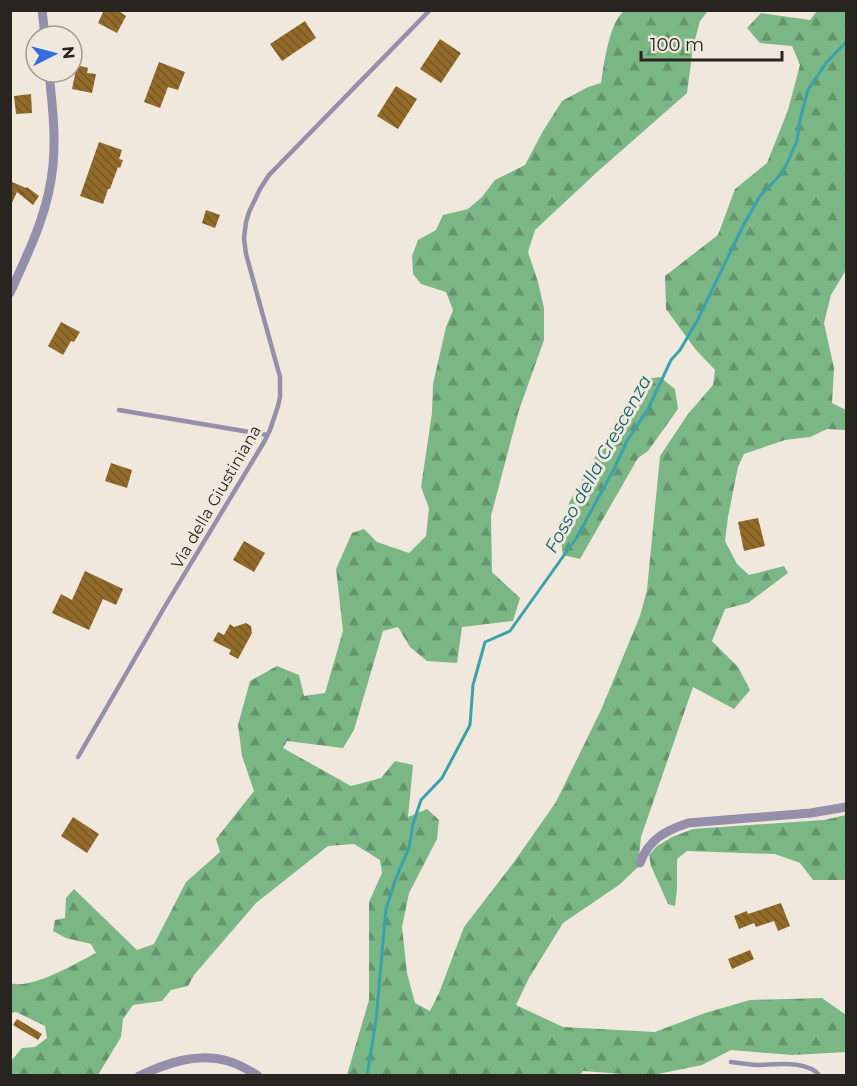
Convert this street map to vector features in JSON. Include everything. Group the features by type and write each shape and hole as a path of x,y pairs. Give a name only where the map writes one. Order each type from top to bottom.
{"street":[{"path":"10,293 33,244 50,186 54,133 50,84"},
{"path":"640,863 647,847 660,836 674,828 688,824 811,813 846,807"},
{"path":"140,1076 179,1060 210,1058 229,1061 258,1076"}],"lane":[{"name":"Via della Giustiniana","path":"78,757 267,435 274,418 280,398 280,377 246,254 244,238 249,212 269,175 430,10"},
{"path":"119,410 267,435"},
{"path":"731,1062 753,1065 789,1064 811,1068 820,1076"}],"green space":[{"path":"624,11 708,11 700,21 693,47 687,93 535,230 528,252 544,308 544,340 519,410 491,516 492,572 520,598 513,621 462,627 457,663 427,661 410,647 398,627 383,631 354,730 343,748 287,741 283,748 351,786 381,778 395,761 413,765 408,817 427,809 439,820 437,839 409,893 402,927 407,973 415,1003 430,1011 464,927 556,802 601,710 640,616 647,590 660,456 688,414 713,385 715,370 696,350 666,309 665,276 718,235 735,189 767,163 788,110 800,65 792,46 760,43 747,28 761,13 810,20 817,11 846,11 846,270 831,295 824,323 834,368 832,403 846,410 846,430 827,429 810,437 785,440 744,454 738,467 725,541 737,564 749,575 784,566 788,573 748,603 725,609 712,641 738,667 750,690 734,709 693,687 641,837 638,867 619,885 563,923 529,978 516,1005 563,1027 655,1032 705,1013 750,1000 822,998 846,1015 846,1052 792,1055 731,1050 702,1065 648,1076 583,1071 579,1076 347,1075 369,1000 369,902 382,873 380,860 354,844 328,846 256,903 194,975 188,986 171,990 162,1001 133,1005 123,1019 121,1037 98,1075 11,1075 11,1061 22,1048 35,1047 47,1038 45,1026 16,1012 11,1013 10,983 30,983 42,979 96,953 91,944 66,938 53,931 55,920 65,918 66,898 74,889 137,950 154,944 186,882 220,852 216,839 254,791 242,756 238,725 250,681 277,666 299,675 304,696 325,693 343,631 336,569 352,533 364,529 377,542 409,553 426,536 429,508 421,487 432,413 433,384 446,327 453,310 446,292 421,284 413,274 412,256 418,240 436,230 443,215 468,209 482,197 495,180 525,165 562,101 588,87 601,83 611,34 614,25"},
{"path":"660,377 675,389 678,409 648,451 638,458 580,559 563,555 559,529 570,501 639,380"},
{"path":"846,815 846,880 813,880 800,863 775,854 687,851 677,859 675,906 668,904 651,866 649,855 657,846 693,829 824,820"}],"building":[{"path":"104,10 117,10 126,16 117,33 98,23"},
{"path":"305,21 316,38 282,61 270,44"},
{"path":"440,39 461,53 441,83 420,69"},
{"path":"159,62 185,72 178,90 168,87 160,108 144,102"},
{"path":"84,67 88,68 87,73 96,74 92,93 72,89 73,84 84,84"},
{"path":"396,86 417,99 398,129 377,116"},
{"path":"31,94 32,113 16,114 14,96"},
{"path":"99,142 122,150 119,159 123,160 103,204 80,196"},
{"path":"10,181 27,187 39,196 33,205 17,192 10,207"},
{"path":"206,210 220,215 215,228 202,223"},
{"path":"61,322 80,332 74,342 71,341 63,355 48,346"},
{"path":"111,463 132,470 127,488 105,481"},
{"path":"758,518 765,546 744,551 738,522"},
{"path":"244,541 265,553 254,572 233,560"},
{"path":"85,571 123,589 116,605 103,599 89,630 52,613 61,594 72,600"},
{"path":"246,623 251,626 252,633 238,659 229,654 231,650 213,641 218,632 224,635 230,624 234,627"},
{"path":"73,817 99,834 87,853 61,836"},
{"path":"781,903 790,926 778,931 774,921 756,927 754,923 739,929 734,916 747,911 748,914"},
{"path":"750,950 754,959 732,969 728,959"},
{"path":"17,1019 42,1034 38,1040 13,1025"}],"waterway":[{"name":"Fosso della Crescenza","path":"367,1076 376,1020 386,909 409,848 413,824 421,800 442,778 470,725 473,685 485,642 510,631 577,537 627,441 648,409 671,360 680,350 697,321 744,224 760,196 783,172 797,141 808,90 826,63 846,42"}]}
